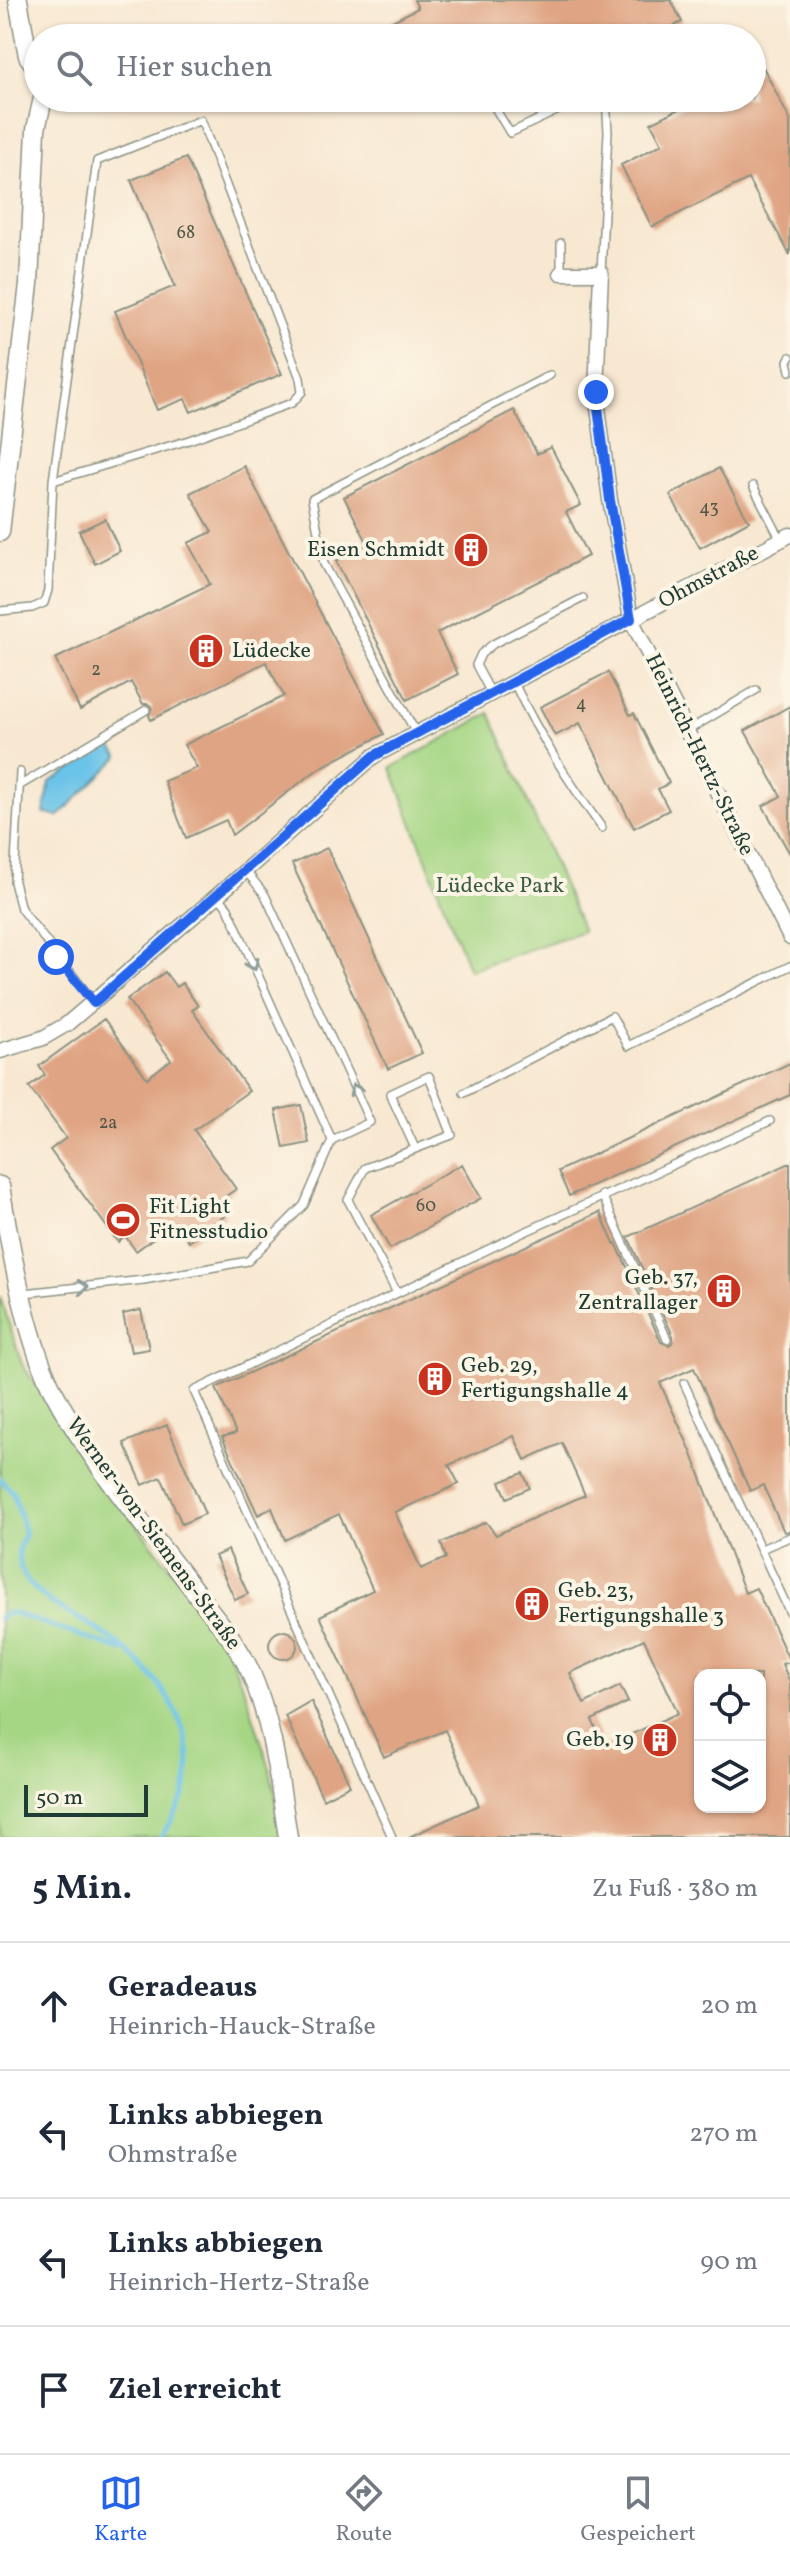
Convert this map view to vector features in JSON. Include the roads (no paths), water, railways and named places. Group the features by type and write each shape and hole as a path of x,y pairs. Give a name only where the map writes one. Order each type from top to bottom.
{"street":[{"path":"18,0 24,34"},
{"path":"0,532 7,410 29,284 36,129 40,112"},
{"path":"561,273 601,273"},
{"name":"Heinrich-Hertz-Straße","path":"601,273 596,392 610,500 631,619 790,938"},
{"name":"Ohmstraße","path":"0,1051 43,1038 94,1003 374,756 786,538"},
{"name":"Werner-von-Siemens-Straße","path":"0,1186 35,1346 50,1385 83,1444 223,1628 249,1670 269,1728 288,1837"}],"lane":[{"path":"497,112 510,133 554,112"},
{"path":"601,273 607,112"},
{"path":"0,611 32,608 44,603 48,590 53,481 97,161 201,120 300,378 302,392 292,403 189,440 53,481"},
{"path":"561,243 561,273"},
{"path":"790,357 790,371"},
{"path":"417,735 324,564 312,499 550,375"},
{"path":"753,486 786,538"},
{"path":"492,694 476,665 481,654 493,644 583,598"},
{"path":"514,683 541,738 602,828"},
{"path":"687,731 756,690"},
{"path":"19,786 146,710"},
{"path":"20,772 14,882 21,909 94,1003"},
{"path":"22,1293 144,1280 248,1261 304,1205 332,1140 370,1122 265,895 245,870"},
{"path":"217,896 228,908 332,1140"},
{"path":"464,1093 612,1016 628,1046 790,966"},
{"path":"397,1293 348,1200 365,1168 452,1135 429,1076 390,1094 415,1148"},
{"path":"392,1837 194,1391 602,1195 770,1121"},
{"path":"602,1195 667,1339"},
{"path":"684,1383 790,1613"},
{"path":"761,1549 790,1537"}],"water":[{"path":"110,745 119,757 58,817 44,813 50,782"}],"waterway":[{"path":"0,1479 13,1492 25,1534 19,1548 19,1562 29,1582 50,1602 97,1629 141,1664 170,1701 180,1721 187,1742 189,1765 186,1788 161,1837"},
{"path":"0,1618 14,1613 121,1650"}],"place":[{"name":"Eisen Schmidt","path":"471,550"},
{"name":"Lüdecke","path":"206,651"},
{"name":"Fit Light Fitnesstudio","path":"123,1220"},
{"name":"Geb. 37, Zentrallager","path":"724,1291"},
{"name":"Geb. 29, Fertigungshalle 4","path":"435,1379"},
{"name":"Geb. 23, Fertigungshalle 3","path":"532,1604"},
{"name":"Geb. 19","path":"660,1740"}],"park label":[{"name":"Lüdecke Park","path":"500,886"}]}
